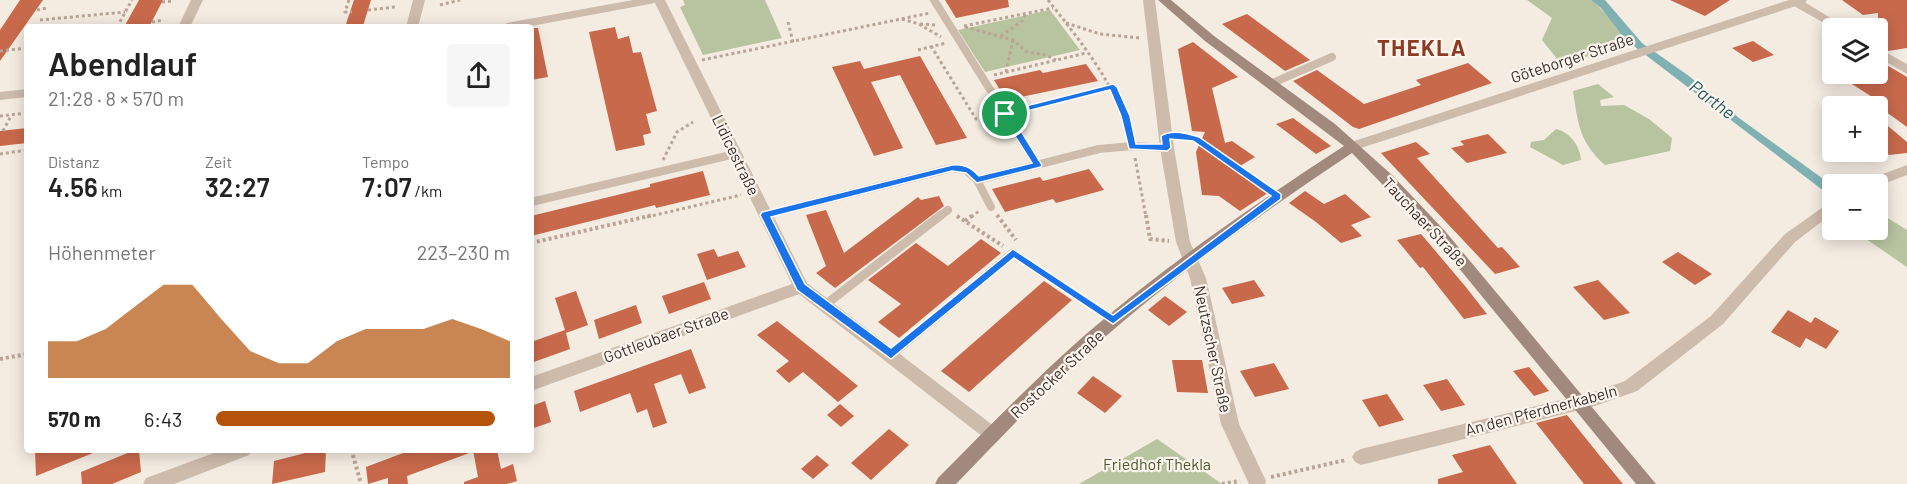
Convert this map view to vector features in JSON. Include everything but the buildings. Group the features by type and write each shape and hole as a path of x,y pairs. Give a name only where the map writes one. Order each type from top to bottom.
{"main road":[{"name":"Tauchaer Straße","path":"1164,0 1353,147 1440,234 1647,484"},
{"name":"Rostocker Straße","path":"944,484 1113,320 1278,196 1353,147"}],"street":[{"path":"185,24 197,0"},
{"path":"413,24 419,0"},
{"path":"523,24 652,0"},
{"name":"Lidicestraße","path":"659,0 801,287 891,354 993,435"},
{"name":"Neutzscher Straße","path":"1149,0 1166,142 1183,242 1198,278 1230,424 1257,481"},
{"path":"1798,1 1825,18"},
{"name":"Göteborger Straße","path":"1353,147 1798,1"},
{"path":"1888,58 1907,70"},
{"path":"0,96 24,93"},
{"path":"1888,177 1907,170"},
{"name":"An den Pferdnerkabeln","path":"1362,457 1579,401 1595,399 1631,386 1717,320 1790,238 1822,213"},
{"name":"Gottleubaer Straße","path":"534,383 801,287"},
{"path":"152,484 235,453"}],"lane":[{"path":"934,0 1037,165"},
{"path":"1270,84 1332,57"},
{"path":"977,180 1099,149 1166,142"},
{"path":"534,201 735,154"},
{"path":"765,215 952,168 969,171 977,180 991,207"},
{"path":"825,305 948,210"},
{"path":"891,354 1017,250"}],"path":[{"path":"119,24 132,0"},
{"path":"348,0 345,12 352,12"},
{"path":"440,5 460,0"},
{"path":"1048,0 1113,87 1125,116 1150,239 1183,242"},
{"path":"162,2 174,1"},
{"path":"368,10 395,7"},
{"path":"37,10 47,8"},
{"path":"951,29 1053,8"},
{"path":"39,20 125,12"},
{"path":"1001,36 1022,21 1026,14"},
{"path":"689,62 914,16"},
{"path":"902,19 920,24 950,42"},
{"path":"152,22 163,20"},
{"path":"789,22 793,42"},
{"path":"1065,23 1100,34 1152,38"},
{"path":"965,26 1013,40 1027,52 1056,60"},
{"path":"918,50 958,39"},
{"path":"1006,72 1013,40"},
{"path":"932,46 976,119 1113,87"},
{"path":"0,51 24,48"},
{"path":"982,78 1086,53"},
{"path":"0,116 24,113"},
{"path":"3,131 12,115"},
{"path":"656,173 677,132 693,122"},
{"path":"1166,142 1185,136 1196,139 1278,196"},
{"path":"0,154 24,150"},
{"path":"534,242 754,192"},
{"path":"991,207 1017,250 1031,265 1113,320"},
{"path":"948,210 1017,250"},
{"path":"1026,256 1031,265"},
{"path":"0,359 24,355"},
{"path":"352,453 361,484"},
{"path":"1289,472 1362,457"},
{"path":"1222,484 1229,482"}],"green space":[{"path":"683,0 765,0 782,38 703,55 680,7 685,5"},
{"path":"1527,0 1592,0 1633,41 1562,65 1542,40 1552,18"},
{"path":"1050,10 1080,50 985,72 958,30"},
{"path":"1598,84 1614,97 1600,100 1601,106 1624,105 1649,119 1672,138 1670,151 1605,165 1596,157 1581,131 1573,91"},
{"path":"1556,129 1566,133 1573,140 1579,150 1581,160 1563,165 1530,147 1531,142 1544,140"},
{"path":"1888,218 1907,230 1907,267 1868,240 1888,240"},
{"name":"Friedhof Thekla","path":"1157,439 1222,484 1079,484"}],"water":[{"name":"Parthe","path":"1591,0 1605,0 1642,43 1689,76 1739,118 1822,178 1822,190 1626,40 1601,8"}],"district":[{"name":"THEKLA","path":"1422,48"}],"route":[{"path":"1113,87 1125,116 1132,147 1167,148 1165,136 1185,136 1196,139 1278,196 1113,320 1013,253 891,354 801,287 765,215 952,168 969,171 977,180 1037,165 1005,114 1113,87"}]}
